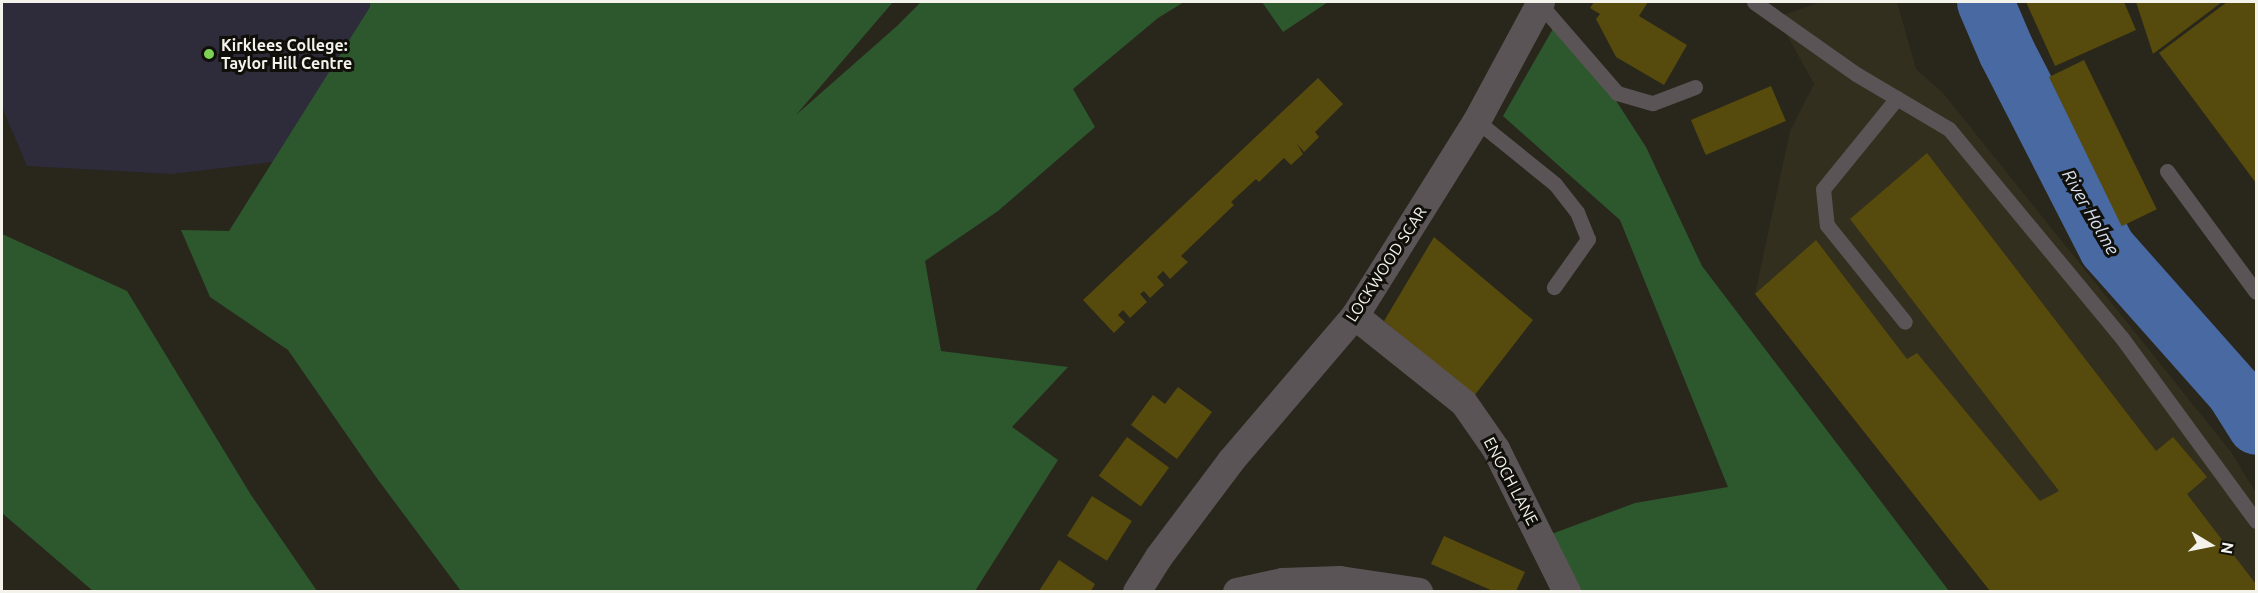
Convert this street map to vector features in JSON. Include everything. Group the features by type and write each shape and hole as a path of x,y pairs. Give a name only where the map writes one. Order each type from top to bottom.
{"street":[{"name":"LOCKWOOD SCAR","path":"1137,591 1159,557 1231,461 1355,316 1477,121 1540,3"},
{"name":"ENOCH LANE","path":"1355,316 1464,403 1496,449 1567,591"},
{"path":"1237,591 1283,582 1340,580 1419,591"}],"lane":[{"path":"1754,2 1856,74 1949,129 2122,338 2256,521"},
{"path":"1540,3 1617,93 1653,103 1695,87"},
{"path":"1897,98 1823,189 1827,225 1905,322"},
{"path":"1477,121 1555,184 1577,212 1588,239 1554,287"},
{"path":"2167,171 2256,292"}],"shaded area":[{"name":"Kirklees College: Taylor Hill Centre","path":"2,2 438,2 376,150 172,174 27,166 2,107"},
{"path":"1821,2 1897,2 1916,69 1943,93 2231,452 2256,493 2256,591 1990,591 1755,294 1790,131 1814,84 1777,17"}],"green space":[{"path":"370,2 893,2 796,115 921,2 1184,2 1158,18 1073,89 1095,127 998,211 925,261 941,351 1068,367 1012,427 1058,460 975,591 461,591 376,477 288,350 210,297 181,230 229,231 370,7"},
{"path":"1262,2 1328,2 1283,32"},
{"path":"1554,27 1602,79 1646,147 1702,266 1949,591 1578,591 1546,536 1635,503 1728,487 1620,220 1503,116"},
{"path":"2,234 127,291 251,495 317,591 93,591 2,513"}],"building":[{"path":"1594,2 1648,2 1639,16 1687,45 1664,85 1616,57 1596,19 1600,14 1590,8"},
{"path":"2026,2 2124,2 2136,30 2055,66"},
{"path":"2136,2 2222,2 2153,54"},
{"path":"2227,2 2256,2 2256,183 2159,53"},
{"path":"2084,60 2157,209 2122,226 2049,77"},
{"path":"1318,78 1343,104 1315,132 1319,137 1304,152 1297,144 1303,154 1291,165 1284,158 1259,182 1256,179 1231,202 1234,205 1181,256 1188,262 1170,279 1163,271 1157,277 1164,285 1150,298 1144,291 1140,294 1147,302 1130,318 1123,310 1118,315 1125,322 1114,333 1083,300"},
{"path":"1771,86 1786,121 1706,155 1691,120"},
{"path":"1927,153 2156,451 2173,437 2207,477 2187,494 2255,583 2256,591 1990,591 1755,294 1816,240 1907,359 1917,353 2040,501 2059,491 1850,219"},
{"path":"1434,237 1533,320 1474,396 1384,321"},
{"path":"1178,387 1212,412 1177,459 1131,425 1153,395 1165,404"},
{"path":"1127,437 1169,468 1141,506 1099,476"},
{"path":"1092,496 1132,521 1107,561 1067,536"},
{"path":"1444,536 1525,572 1516,591 1493,591 1431,564"},
{"path":"1059,560 1095,584 1091,591 1039,591"}],"waterway":[{"name":"River Holme","path":"1985,2 2006,51 2107,248 2234,391 2256,426"}],"place":[{"name":"Kirklees College: Taylor Hill Centre","path":"209,54"}]}
